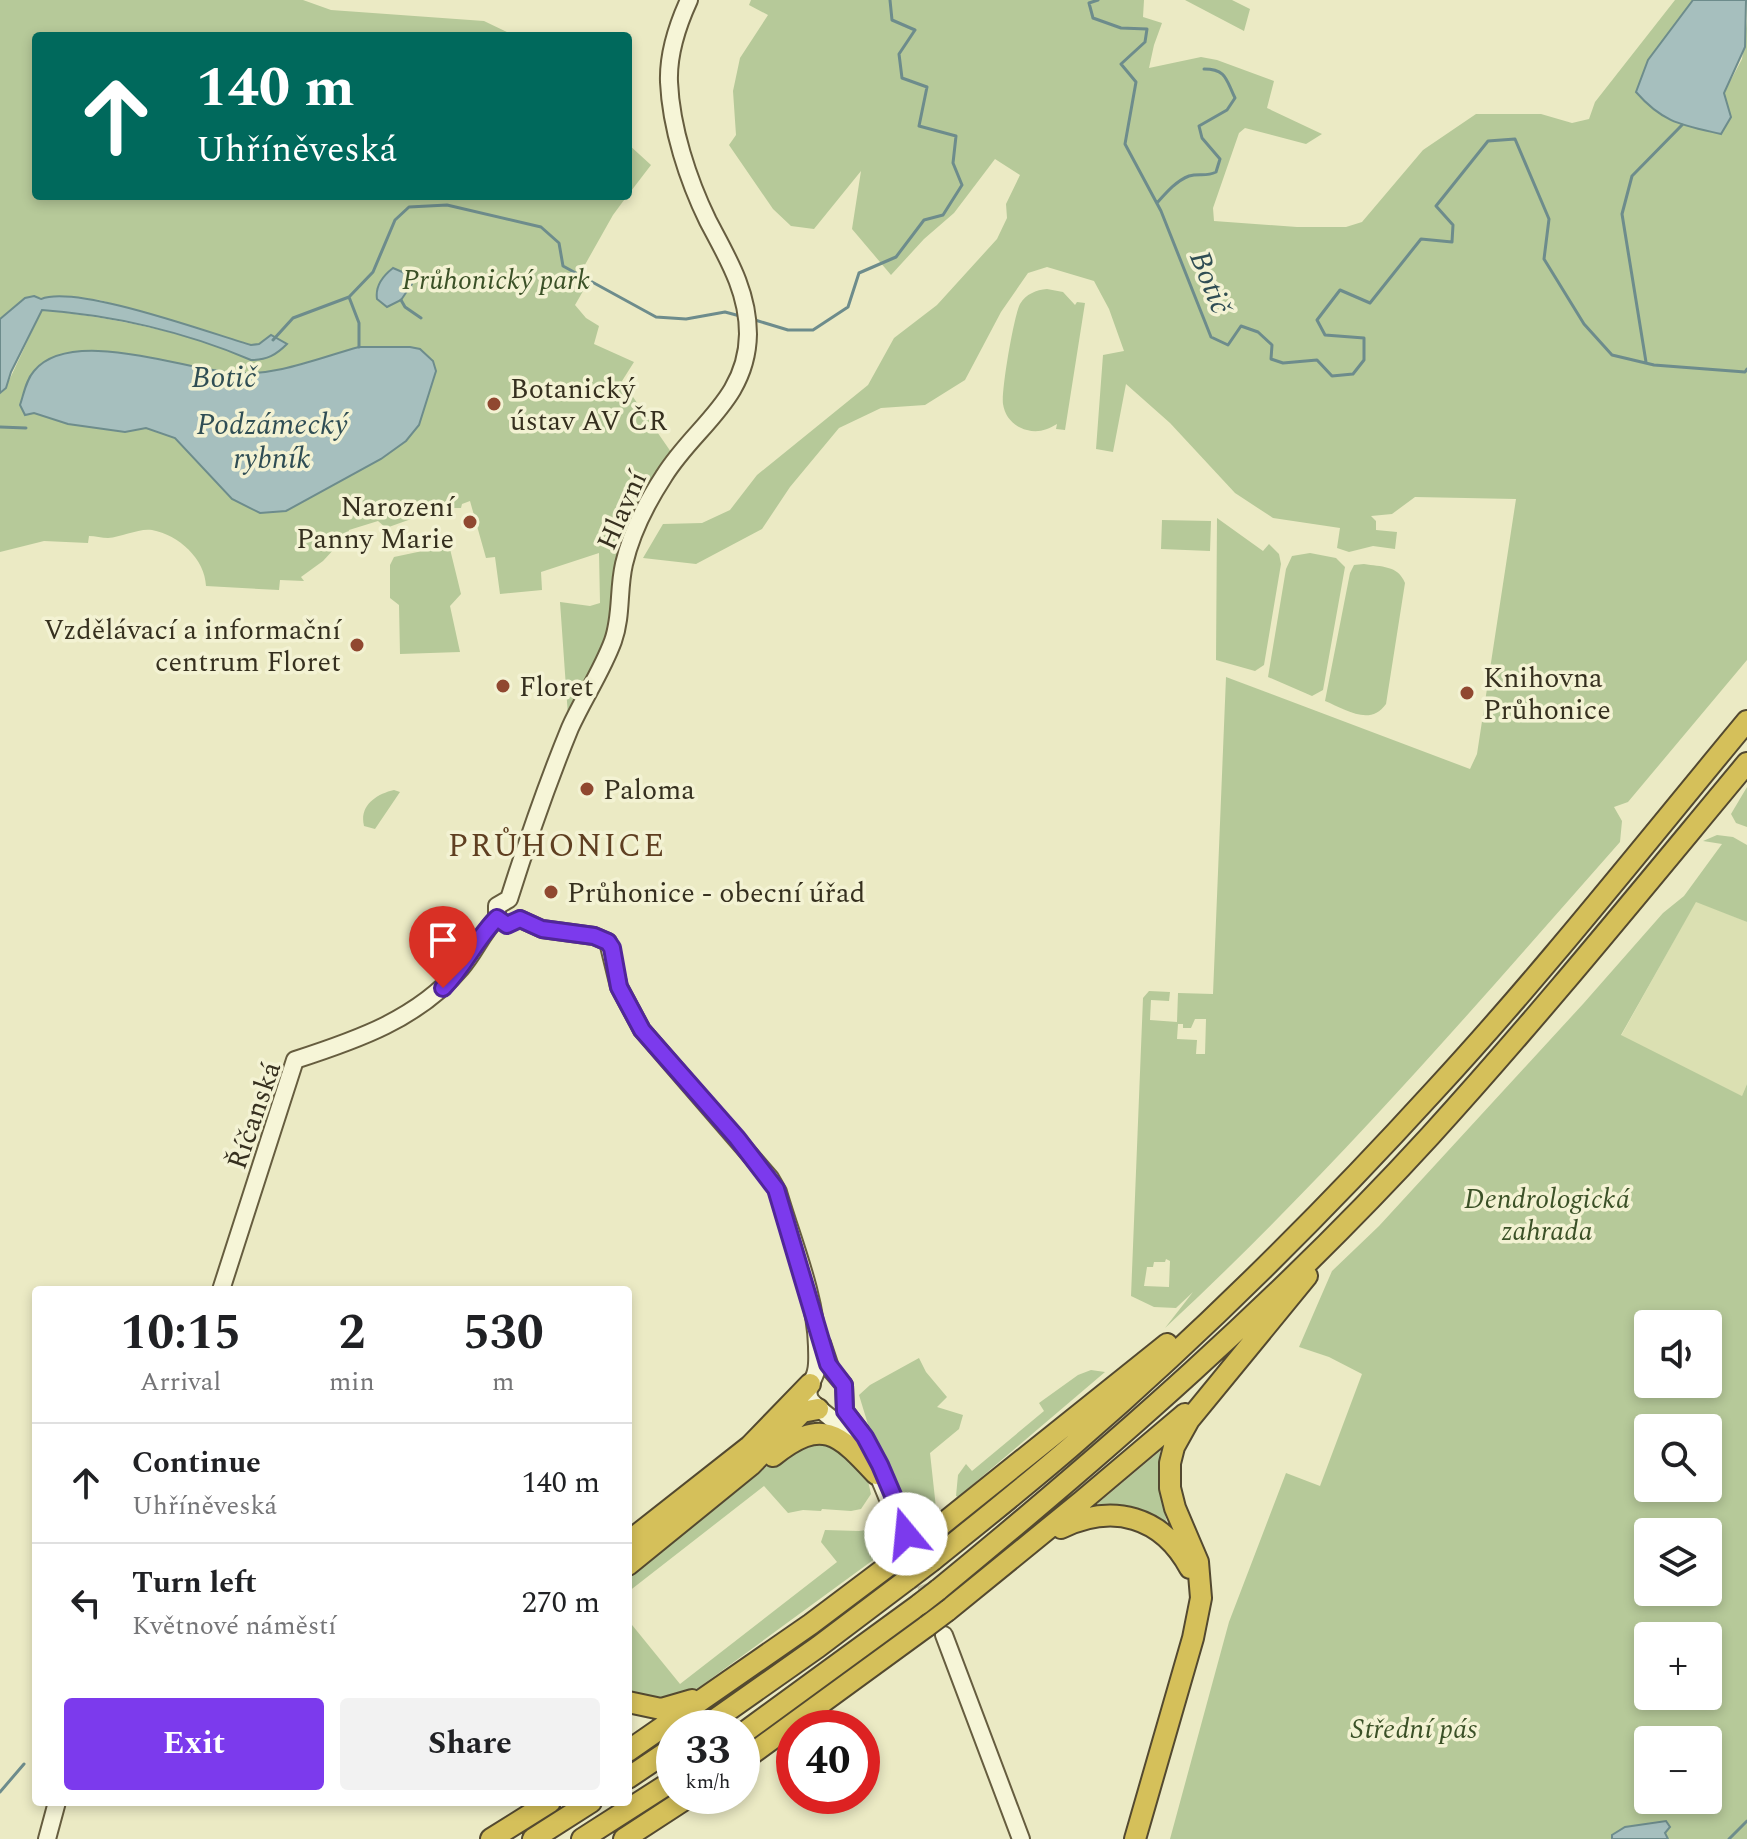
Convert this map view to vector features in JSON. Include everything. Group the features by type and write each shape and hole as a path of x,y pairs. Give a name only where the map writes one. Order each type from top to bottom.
{"highway":[{"path":"729,1710 933,1560 1072,1446 1217,1313 1333,1199 1437,1088 1747,721"},
{"path":"760,1721 938,1590 1182,1383 1430,1136 1538,1013 1747,763"},
{"path":"1136,1835 1198,1615 1200,1575 1172,1495 1172,1456 1177,1440 1189,1420 1362,1207"},
{"path":"632,1748 735,1678 900,1557 1161,1348 1217,1313"},
{"path":"760,1749 935,1630 947,1611 1166,1431 1252,1346"},
{"path":"632,1539 750,1446 812,1382"},
{"path":"632,1562 751,1465 802,1412 820,1409"},
{"path":"702,1507 725,1494 793,1441 810,1434 828,1434 845,1442 876,1474"},
{"path":"1007,1563 1078,1521 1100,1515 1132,1518 1160,1532 1180,1553 1194,1579 1198,1615"},
{"path":"632,1703 652,1708 686,1703 735,1678"},
{"path":"632,1775 656,1759"},
{"path":"582,1839 656,1792"},
{"path":"498,1834 531,1806"},
{"path":"498,1834 544,1806"},
{"path":"533,1839 585,1806"},
{"path":"624,1839 662,1814"}],"street":[{"name":"Hlavní","path":"509,899 571,727 611,646 620,611 623,567 639,522 673,462 721,408 743,368 748,335 746,304 736,276 700,204 672,106 669,82 671,55 689,0"},
{"path":"520,919 519,905 509,899 497,906 497,918 507,925 520,919 542,929 594,936 608,942 612,948 619,987 642,1030 729,1128 776,1189 828,1364 845,1389 845,1411 865,1437 880,1465 904,1521 906,1534 899,1526 859,1443 809,1398 817,1360 816,1325"},
{"name":"Říčanská","path":"222,1286 295,1060 354,1041 426,1003 464,966 485,930 497,918"},
{"path":"812,1382 822,1374 838,1377"},
{"path":"820,1409 837,1407 844,1399"},
{"path":"935,1630 1022,1838"},
{"path":"47,1838 56,1806"}],"green space":[{"name":"Průhonický park","path":"0,0 303,0 331,10 484,21 507,32 32,32 32,200 624,200 582,270 586,286 575,305 586,318 599,326 594,344 634,362 622,381 671,452 644,498 605,648 568,716 560,602 590,606 600,603 599,553 541,572 542,590 500,594 495,557 486,558 470,501 462,504 461,508 442,508 386,528 378,521 349,530 323,561 301,577 304,581 280,580 279,590 206,586 201,567 189,550 172,537 152,530 108,538 89,536 88,543 44,541 0,552 0,393 6,387 42,310 148,327 200,341 251,360 259,345 100,300 26,298 0,319","holes":["393,269 407,274 410,289 401,300 377,299 381,282","389,346 416,350 433,361 430,389 419,425 381,459 286,511 260,513 232,499 175,438 146,428 125,432 68,424 30,412 99,352 133,355 216,371 249,373 297,366 359,347"]},
{"path":"751,0 1144,0 1143,17 1162,23 1149,68 1201,57 1274,81 1267,108 1322,134 1306,144 1245,128 1239,133 1213,208 1214,221 1297,227 1346,227 1362,222 1423,150 1476,114 1541,114 1572,123 1589,119 1595,102 1675,0 1693,0 1648,60 1636,92 1665,117 1721,134 1724,93 1742,59 1747,21 1747,660 1628,802 1614,807 1622,821 1620,842 1342,1152 1165,1328 1193,1292 1176,1308 1154,1307 1131,1296 1143,998 1149,991 1170,992 1169,1001 1151,1000 1150,1020 1177,1022 1178,993 1213,994 1226,677 1470,769 1477,754 1516,499 1415,497 1392,514 1371,516 1376,521 1376,530 1397,532 1395,549 1373,546 1349,552 1337,548 1340,528 1273,518 1235,493 1170,423 1126,384 1113,452 1096,449 1103,355 1124,351 1109,309 1094,281 1047,267 1028,273 1001,312 965,380 925,405 881,408 839,428 790,487 762,529 696,564 643,558 663,524 702,523 730,510 757,475 868,385 894,338 937,305 997,239 1007,218 1006,204 1020,175 995,159 954,213 924,239 891,275 852,229 861,171 814,229 791,226 773,209 729,145 736,135 733,91 740,58 768,15 749,5","holes":["1195,1019 1206,1019 1205,1054 1196,1054 1197,1040 1177,1039 1178,1024 1191,1028","1166,1259 1170,1261 1169,1287 1144,1286 1147,1267"]},
{"path":"1185,0 1232,0 1250,9 1244,31"},
{"name":"Průhonický park","path":"632,148 651,165 632,190"},
{"path":"1047,289 1063,292 1075,305 1077,302 1085,303 1065,430 1056,429 1057,424 1031,431 1014,424 1008,417 1003,404 1004,384 1020,304 1032,293"},
{"path":"1217,518 1263,551 1269,544 1279,554 1281,564 1264,665 1255,671 1216,660"},
{"path":"1162,520 1211,521 1210,551 1161,549"},
{"path":"446,546 450,549 461,594 450,606 460,652 400,654 399,605 390,598 390,565 394,557"},
{"path":"1310,553 1336,558 1345,567 1323,690 1312,696 1268,677 1286,569 1292,556"},
{"path":"1354,565 1393,570 1405,583 1386,704 1380,711 1365,715 1349,712 1325,701 1350,573"},
{"path":"1747,787 1747,827 1736,823 1731,814"},
{"path":"394,790 400,792 375,829 364,826 364,812 370,802"},
{"name":"Dendrologická zahrada","path":"1717,835 1733,837 1747,845 1747,922 1696,902 1621,1035 1742,1096 1747,1084 1747,1839 1668,1839 1665,1833 1670,1827 1666,1821 1625,1827 1612,1835 1612,1839 1170,1839 1229,1622 1286,1473 1320,1486 1362,1374 1329,1357 1299,1347 1332,1271 1379,1226 1663,913 1684,896 1722,844 1703,841"},
{"path":"1696,901 1747,922 1747,1084 1742,1096 1621,1036"},
{"path":"919,1358 926,1372 947,1397 937,1407 963,1415 959,1429 930,1453 936,1508 915,1528 870,1431 859,1395 870,1385"},
{"path":"1091,1370 1105,1372 956,1496 958,1475 966,1464 972,1471 1044,1411 1039,1403 1078,1375"},
{"path":"830,1441 870,1480 871,1494 861,1509 788,1513 764,1486 632,1589 632,1572 795,1446"},
{"path":"1160,1451 1158,1483 1167,1523 1134,1508 1097,1504"},
{"path":"890,1529 895,1544 701,1686 674,1697 632,1696 632,1625 680,1684 837,1562 821,1542 825,1530"}],"water":[{"path":"1693,0 1746,0 1745,47 1724,93 1731,117 1721,134 1664,117 1636,92 1648,60"},
{"path":"393,268 407,274 412,284 401,300 387,307 377,299 377,290 383,277"},
{"path":"34,296 41,299 58,296 83,298 112,304 251,345 259,344 271,335 287,344 271,356 251,360 148,326 42,310 6,388 0,393 0,319 25,298"},
{"name":"Podzámecký rybník","path":"359,347 410,347 420,349 433,361 436,371 419,425 406,441 381,459 286,511 260,513 232,499 175,438 146,428 125,432 68,424 34,413 25,415 20,405 34,371 51,358 74,352 130,354 213,370 250,373 298,365"},
{"path":"1666,1821 1670,1827 1665,1833 1668,1839 1612,1839 1612,1835 1625,1827"}],"waterway":[{"name":"Botič","path":"755,320 788,330 813,330 848,307 859,273 896,257 924,220 943,215 962,185 953,163 956,136 919,126 927,87 902,78 899,54 915,30 892,20 890,0"},
{"name":"Botič","path":"1098,0 1089,3 1093,18 1121,28 1147,29 1145,42 1121,64 1136,82 1125,144 1161,211 1211,337 1228,345 1241,326 1258,332 1272,345 1271,359 1283,363 1317,360 1332,376 1353,374 1364,360 1364,338 1325,335 1317,320 1340,290 1370,303 1421,239 1452,242 1453,225 1436,206 1488,141 1515,139 1549,219 1544,259 1584,324 1612,355 1654,365 1745,372 1747,369"},
{"path":"1157,203 1184,178 1216,172 1220,159 1202,138 1199,126 1227,110 1235,98 1222,73 1204,69"},
{"path":"1646,362 1622,214 1632,176 1682,125"},
{"name":"Botič","path":"273,340 293,318 349,297 373,272 395,220 409,207 447,205 541,227 559,243 563,266 656,317 686,319 725,312 740,316"},
{"name":"Botič","path":"349,297 359,323 359,347"},
{"path":"401,300 405,307 421,318"},
{"name":"Botič","path":"0,427 26,428"},
{"path":"0,1792 24,1764"},
{"path":"1729,1839 1747,1821"}],"tunnel":[{"path":"908,1539 933,1607"}],"place":[{"name":"Botanický ústav AV ČR","path":"494,404"},
{"name":"Narození Panny Marie","path":"470,522"},
{"name":"Vzdělávací a informační centrum Floret","path":"357,645"},
{"name":"Floret","path":"503,686"},
{"name":"Knihovna Průhonice","path":"1467,693"},
{"name":"Paloma","path":"587,789"},
{"name":"Průhonice - obecní úřad","path":"551,892"}],"district":[{"name":"PRŮHONICE","path":"557,845"}],"route":[{"path":"443,988 464,966 485,930 497,918 507,925 520,919 542,929 594,936 608,942 612,948 619,987 642,1030 758,1162 776,1189 828,1364 845,1389 845,1411 876,1455 904,1521 906,1534"}],"park label":[{"name":"Střední pás","path":"1414,1728"}]}
